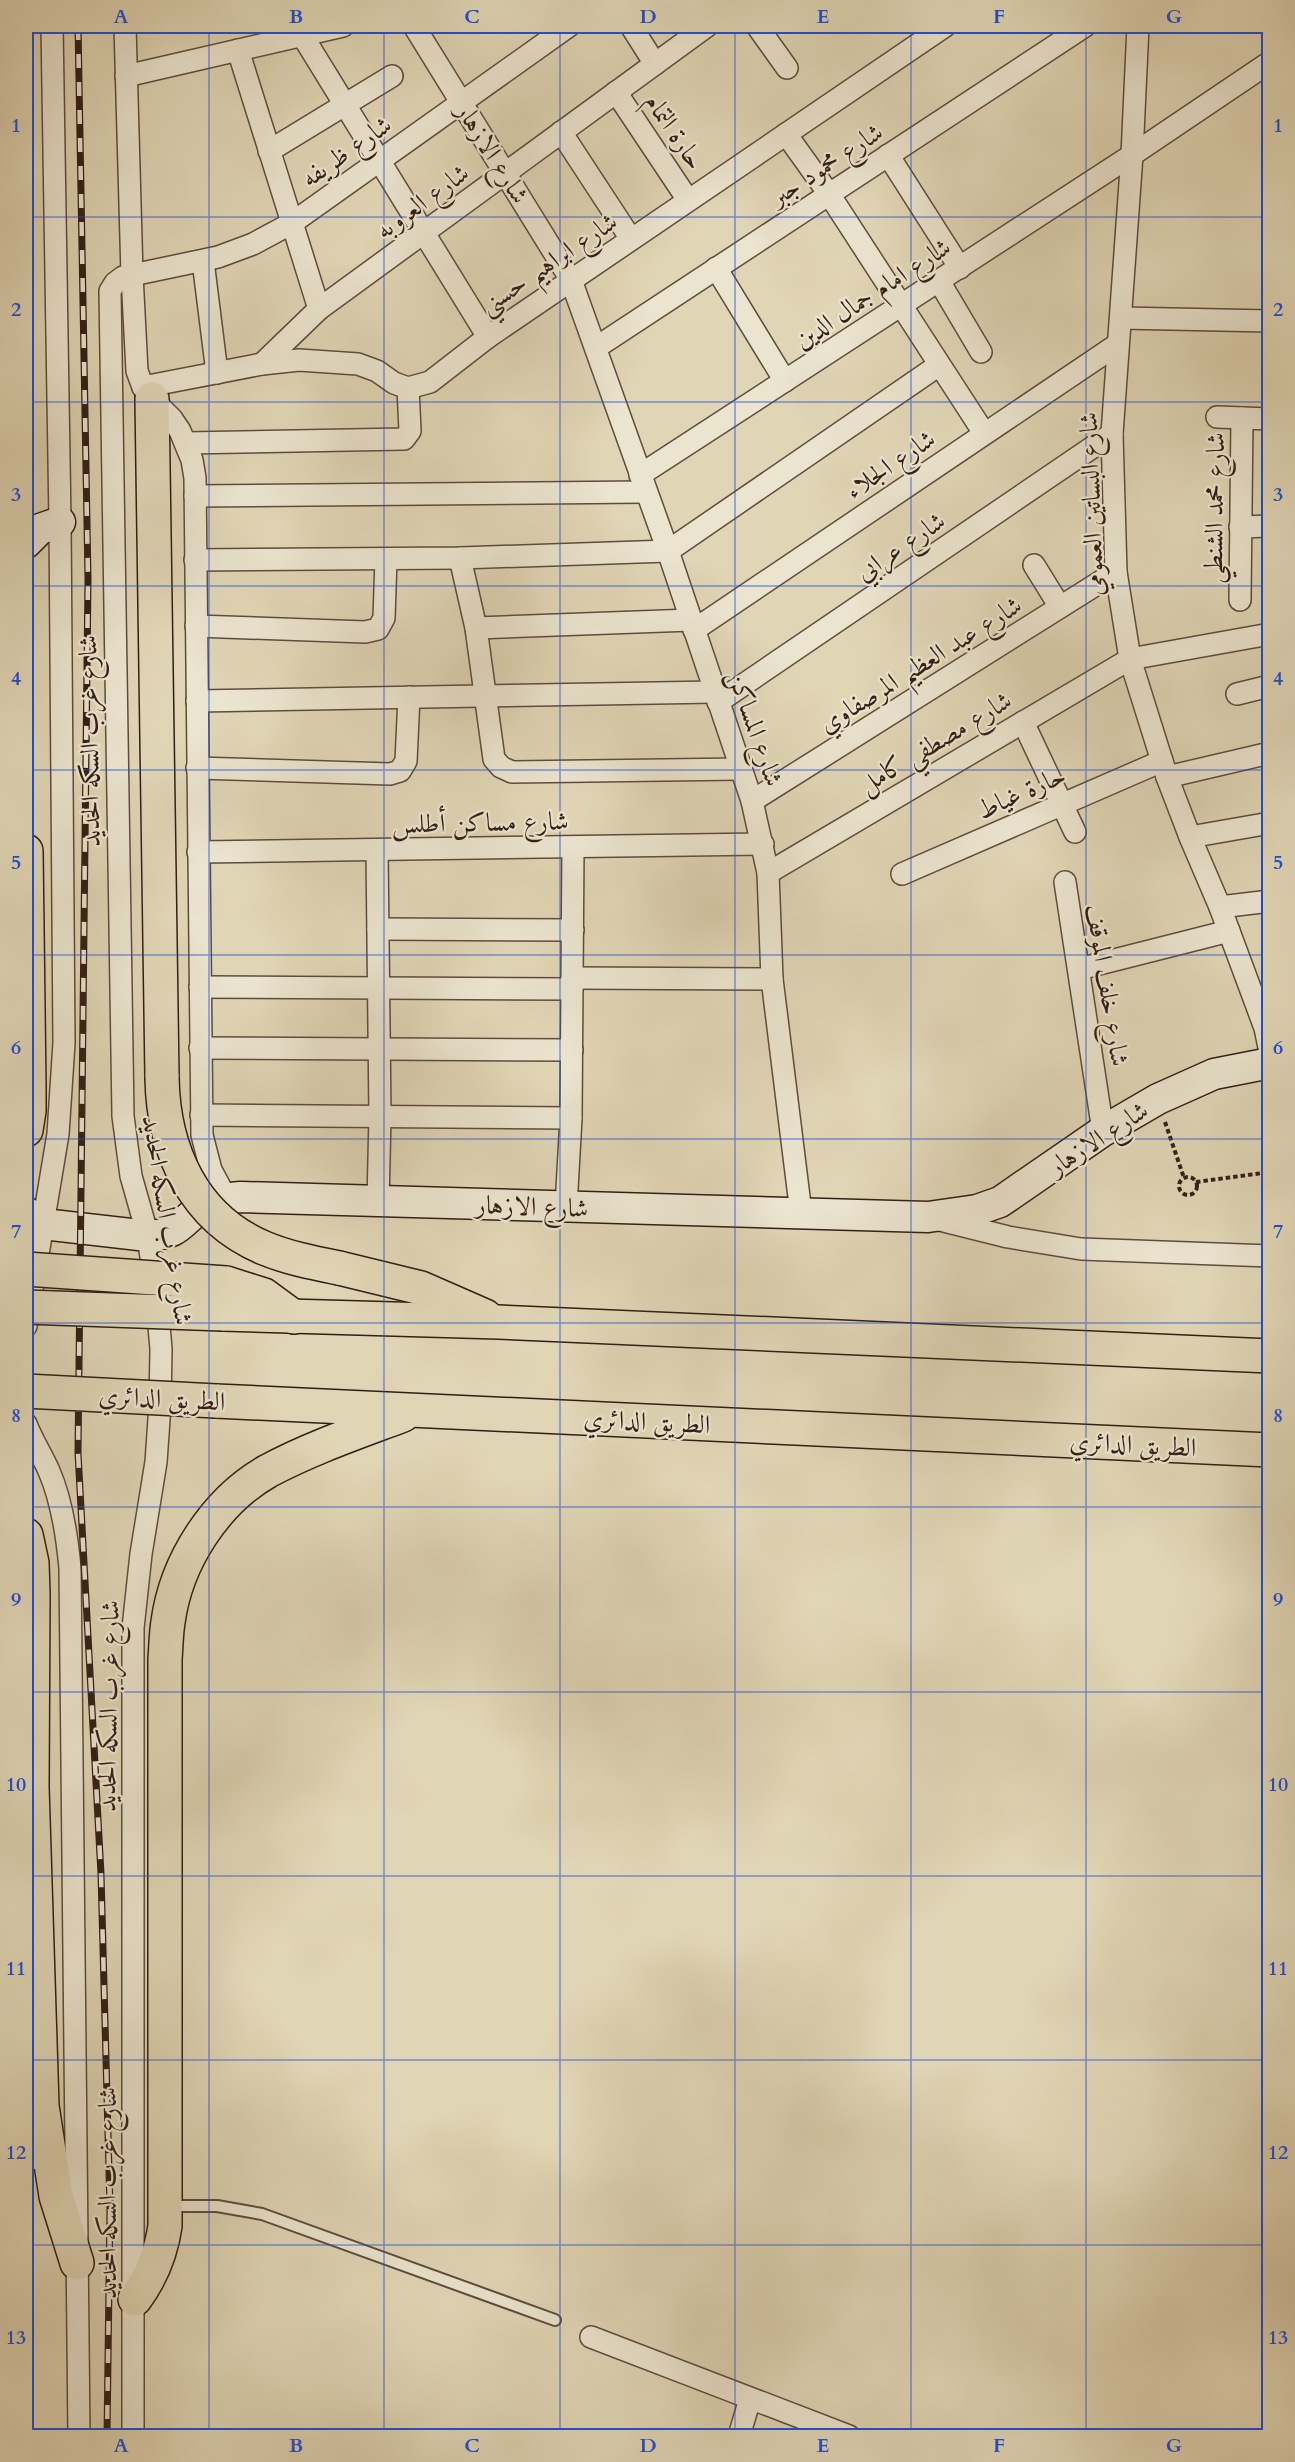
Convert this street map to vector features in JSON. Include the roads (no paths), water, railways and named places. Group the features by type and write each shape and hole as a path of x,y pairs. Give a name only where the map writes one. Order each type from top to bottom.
{"highway":[{"path":"147,393 162,1103 166,1129 174,1154 185,1178 218,1219 262,1247 287,1256 380,1276 421,1288 460,1303 498,1322"},
{"path":"26,851 30,1087 26,1130"},
{"path":"26,1269 225,1299 296,1318 498,1322 1269,1356"},
{"path":"26,1307 225,1299"},
{"name":"الطريق الدائري","path":"26,1391 1269,1450"},
{"path":"135,2299 159,2257 165,2226 165,1659 168,1622 176,1586 190,1552 211,1521 236,1495 259,1478 299,1455 414,1410"},
{"path":"26,1535 32,1563 33,1594 32,1787 40,2079 50,2162 62,2218 77,2263"}],"street":[{"path":"26,1326 34,1218 58,1134 64,1043 60,522 52,26"},
{"path":"125,26 136,362 147,393 218,373 262,364 299,360 358,364 377,371 393,383 408,388 410,431 404,439 186,443"},
{"path":"126,76 343,26"},
{"name":"شارع الازهار","path":"414,26 572,280"},
{"name":"شارع ظريفه","path":"132,275 203,261 253,244 292,223 569,26"},
{"path":"631,26 655,64"},
{"name":"شارع العروبه","path":"262,364 319,309 707,26"},
{"path":"757,26 787,68"},
{"name":"شارع ابراهيم حسني","path":"408,388 430,382 488,337 945,26"},
{"name":"شارع محمود جبر","path":"597,347 1085,26"},
{"name":"شارع البساتين العمومي","path":"1138,26 1132,155 1113,434 1116,572 1130,659 1165,769 1267,1031 1269,1052"},
{"path":"302,35 488,337"},
{"path":"238,50 319,309"},
{"name":"شارع امام جمال الدين","path":"643,484 785,381 1132,155 1269,62"},
{"path":"269,151 392,76"},
{"name":"حارة التمام","path":"616,92 688,200"},
{"path":"561,132 631,239"},
{"path":"786,134 829,194 984,433"},
{"path":"888,155 960,268"},
{"path":"203,261 218,373"},
{"path":"716,268 785,381"},
{"name":"شارع غرب السكه الحديد","path":"132,275 123,277 115,283 110,291 109,300 122,1093 131,1176 148,1236 161,1349 156,1462 141,1554 133,1628 135,2299 133,2436"},
{"name":"شارع المساكن","path":"572,280 668,551 752,801 763,844 768,873 772,979 801,1214"},
{"path":"939,281 981,352"},
{"path":"1121,318 1269,321"},
{"name":"شارع الجلاء","path":"693,625 1118,344"},
{"path":"195,560 460,558 668,551 939,365"},
{"name":"شارع غرب السكه الحديد","path":"147,393 172,419 186,443 195,478 201,1115 206,1155 226,1198"},
{"path":"1217,417 1269,419"},
{"name":"شارع محمد الشنطي","path":"1240,600 1242,418"},
{"name":"شارع عرابي","path":"717,697 1113,434"},
{"path":"195,496 643,484"},
{"path":"26,543 40,529 60,522"},
{"path":"1240,527 1269,526"},
{"path":"460,558 476,628 494,759 501,767 512,772 741,769"},
{"path":"196,626 365,632 378,628 384,618 386,559"},
{"path":"1034,565 1060,607"},
{"name":"شارع عبد العظيم المرصفاوي","path":"752,801 1116,572"},
{"path":"476,628 693,625"},
{"path":"1130,659 1269,634"},
{"name":"شارع مصطفي كامل","path":"768,873 1130,659"},
{"path":"1237,694 1269,686"},
{"path":"197,701 409,697 717,697"},
{"path":"197,768 390,774 400,771 406,761 409,697"},
{"path":"1023,722 1075,832"},
{"name":"حارة غياط","path":"902,874 1061,804 1165,769 1269,753"},
{"path":"1190,837 1269,823"},
{"name":"شارع مساكن أطلس","path":"198,852 763,844"},
{"path":"566,1207 571,1118 573,848"},
{"path":"377,850 380,1049 378,1202"},
{"name":"شارع خلف الموقف","path":"1065,882 1103,1131"},
{"path":"1220,907 1269,901"},
{"path":"378,930 573,930"},
{"path":"1079,969 1229,931"},
{"path":"200,987 379,988 772,979"},
{"path":"200,1048 572,1050"},
{"name":"شارع الازهار","path":"34,1218 160,1236 178,1229 202,1207 226,1198 928,1217 977,1209 1000,1202 1103,1131 1158,1099 1214,1074 1269,1063"},
{"path":"201,1115 571,1118"},
{"name":"شارع الازهار","path":"928,1217 1008,1237 1081,1248 1269,1256"},
{"path":"26,1424 57,1494 68,1542 70,1568 50,2162"},
{"path":"77,2263 79,2436"},
{"path":"591,2337 849,2436"},
{"path":"739,2436 750,2399"}],"lane":[{"path":"165,2206 217,2206 262,2214 555,2320"}],"railway":[{"path":"78,26 88,579 78,1453 101,1874 110,2208 107,2436"}]}
